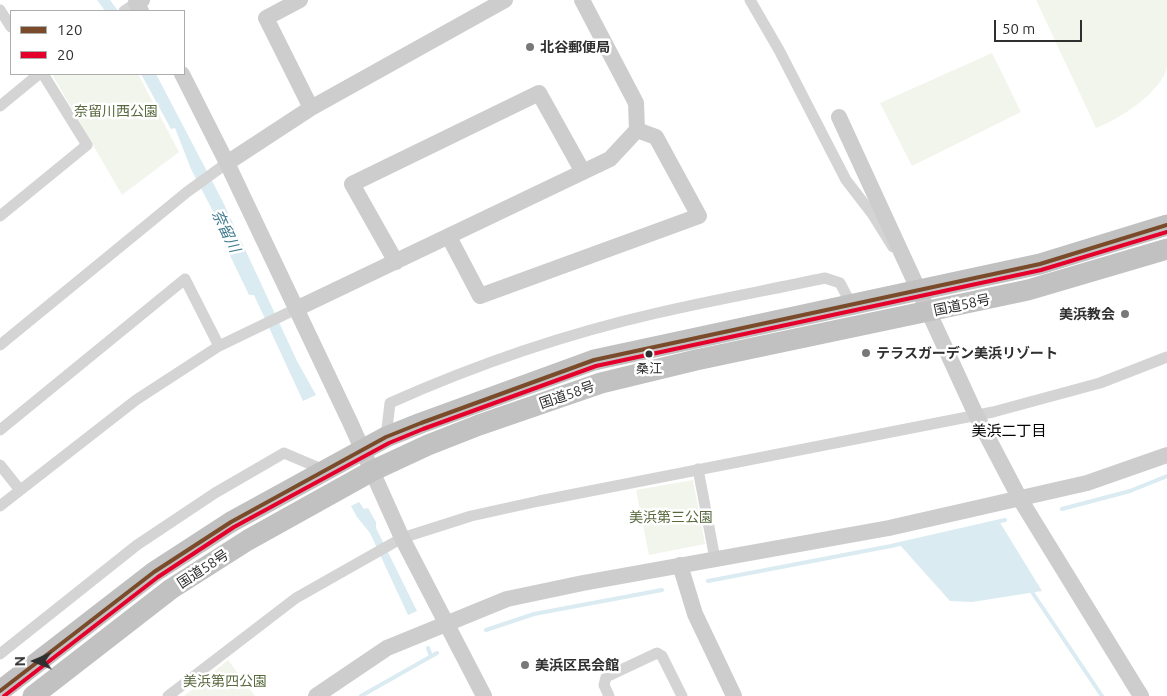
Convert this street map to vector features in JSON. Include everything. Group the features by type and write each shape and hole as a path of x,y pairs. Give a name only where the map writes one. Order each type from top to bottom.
{"highway":[{"name":"国道58号","path":"0,691 154,572 231,522 386,437 494,394 594,360 1040,264 1167,225"},
{"name":"国道58号","path":"33,696 171,589 256,536 372,472 479,425 600,384 696,360 1048,286 1167,249"}],"street":[{"path":"300,0 266,18 311,108"},
{"path":"0,345 193,188 227,163 311,108 505,0"},
{"path":"0,506 136,400 219,346 610,159 637,130 636,104 582,0"},
{"path":"750,0 779,50 846,180 905,262"},
{"path":"0,10 10,25"},
{"path":"0,106 38,75"},
{"path":"0,216 86,145 45,75"},
{"path":"183,75 227,163 402,538 484,696"},
{"path":"396,262 352,184 539,93 583,172"},
{"path":"839,117 976,415 1020,499 1142,696"},
{"path":"449,237 480,296 699,216 656,137 637,130"},
{"path":"386,437 390,403 444,378 582,332 656,313 824,278 840,283 851,304"},
{"path":"0,430 185,279 219,346"},
{"path":"171,695 296,598 402,538 479,514 976,415 1100,383 1167,357"},
{"path":"0,654 137,545 215,493 284,453 324,470"},
{"path":"316,696 387,648 507,599 680,565 890,528 1020,499 1109,476 1167,455"},
{"path":"0,465 20,490"},
{"path":"698,469 716,559"},
{"path":"680,565 695,614 734,696"},
{"path":"609,696 604,685 606,677 657,653 662,656 682,696"}],"green space":[{"path":"1036,0 1167,0 1167,66 1164,76 1158,85 1139,103 1096,128"},
{"path":"992,53 1021,112 912,166 880,103"},
{"name":"奈留川西公園","path":"139,75 179,152 122,195 53,76"},
{"name":"美浜第三公園","path":"693,480 705,544 649,555 636,490"},
{"name":"美浜第四公園","path":"228,660 255,696 184,696"}],"water":[{"path":"97,0 110,0 117,10 104,10"},
{"name":"奈留川","path":"142,75 157,75 223,202 297,361 316,395 303,401 254,295 249,295 214,222 216,217 191,169 175,128 171,129"},
{"path":"359,502 364,509 368,508 376,522 376,528 417,611 408,615 370,533 351,506"},
{"path":"999,521 1042,591 972,602 950,601 899,544"}],"waterway":[{"path":"1062,509 1130,491 1167,476"},
{"path":"708,581 891,546 1005,520"},
{"path":"486,630 534,614 662,590"},
{"path":"1032,592 1102,696"},
{"path":"428,648 431,656"},
{"path":"361,696 437,653"}],"transit line":[{"name":"120","path":"0,691 154,572 231,522 386,437 421,423 594,360 1040,264 1167,225"},
{"name":"20","path":"4,696 158,577 234,527 389,443 423,429 596,366 1041,270 1167,232"}],"place":[{"name":"北谷郵便局","path":"530,47"},
{"name":"美浜教会","path":"1125,314"},
{"name":"テラスガーデン美浜リゾート","path":"866,353"},
{"name":"桑江","path":"649,354"},
{"name":"美浜区民会館","path":"525,665"}],"district":[{"name":"美浜二丁目","path":"1009,431"}]}
